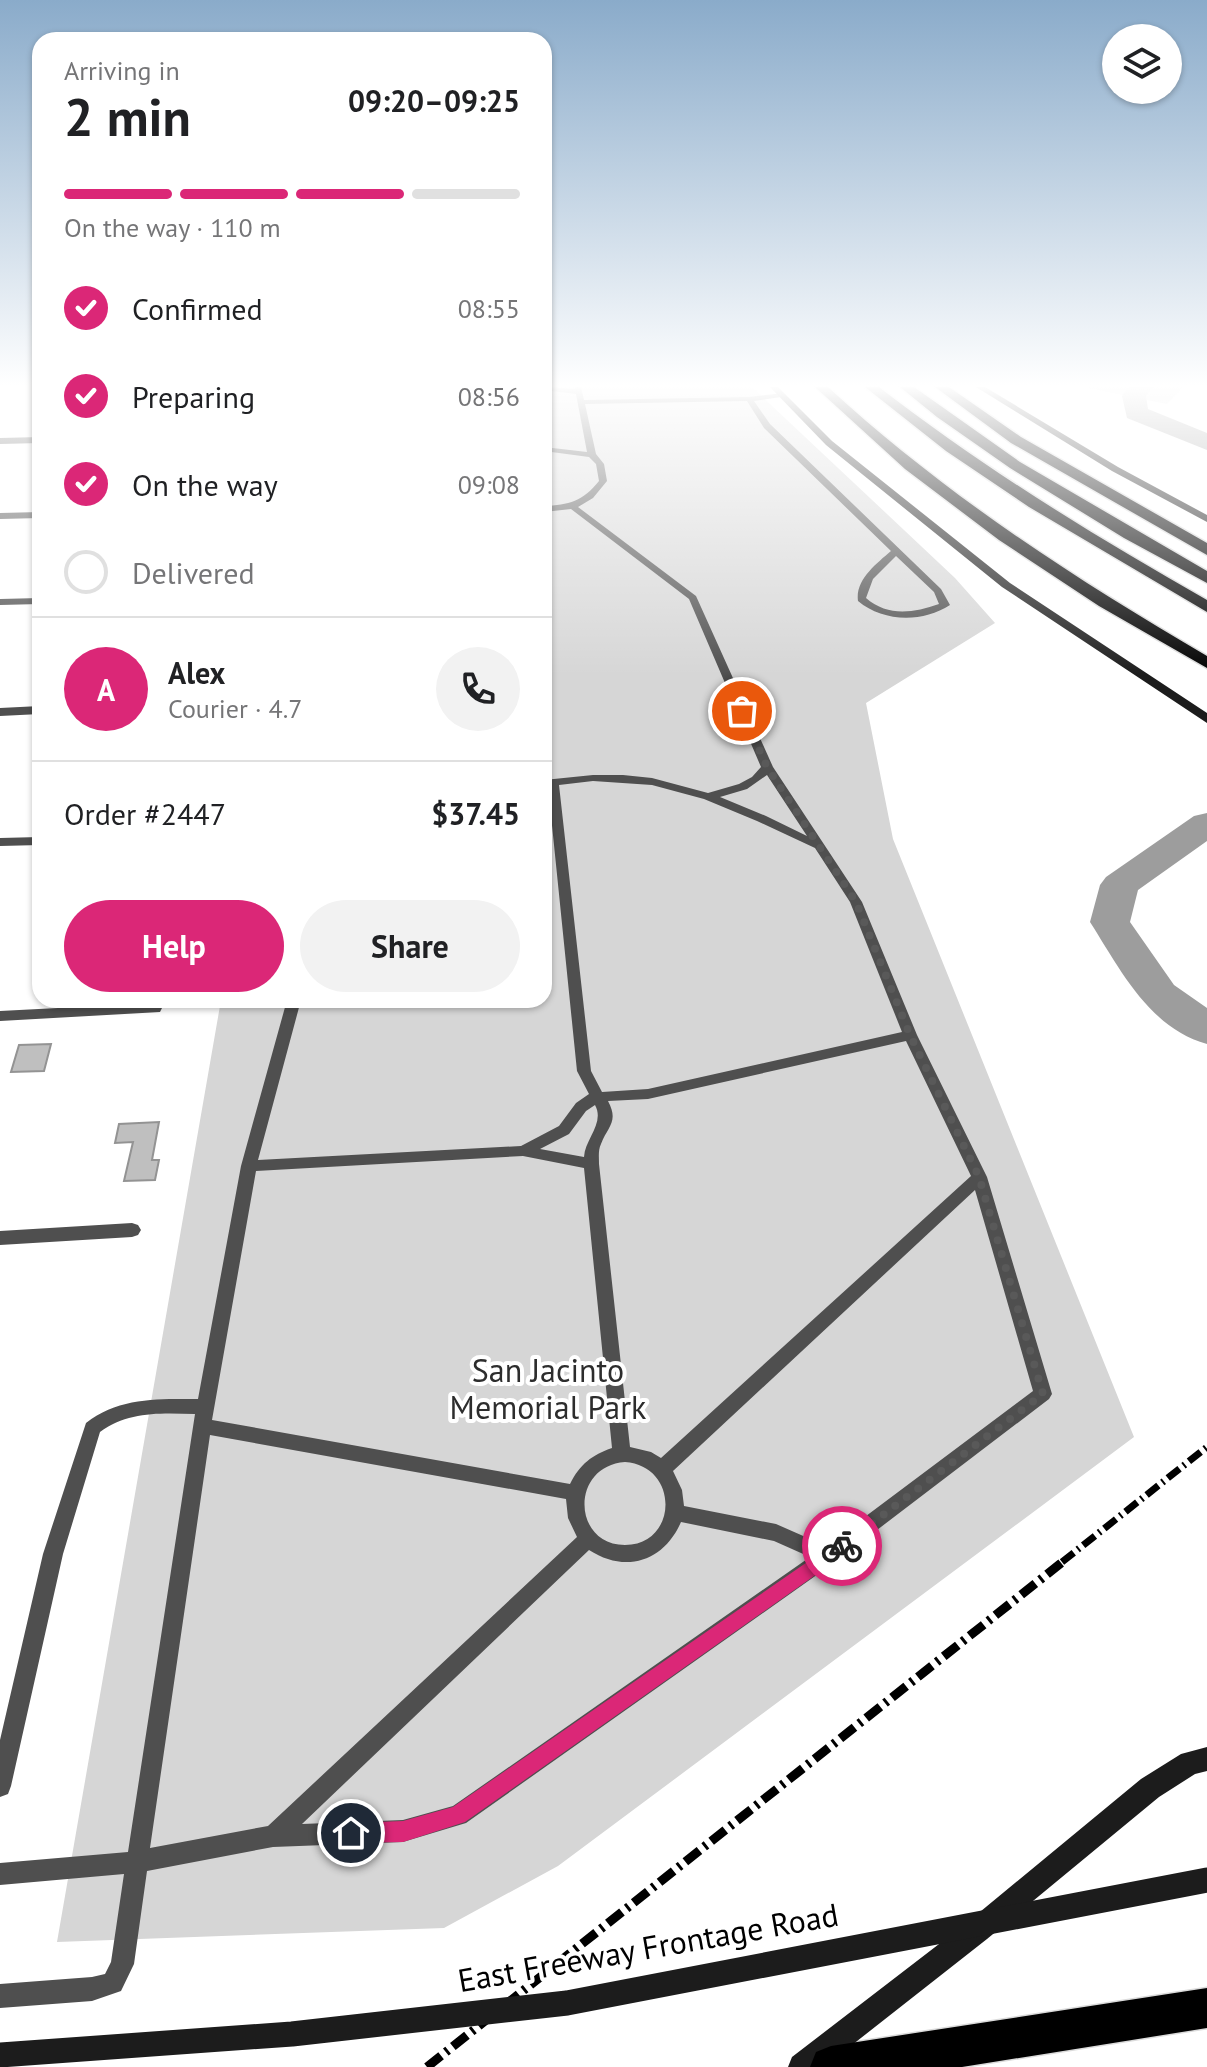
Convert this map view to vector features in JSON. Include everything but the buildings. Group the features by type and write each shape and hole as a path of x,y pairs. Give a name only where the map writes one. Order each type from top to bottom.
{"highway":[{"path":"933,483 1052,569 1207,663"},
{"path":"1006,483 1207,607"},
{"path":"1045,483 1207,578"},
{"path":"1090,483 1207,550"},
{"path":"1105,2022 1207,2001"},
{"path":"831,2067 1207,2008"}],"main road":[{"path":"879,483 1006,585 1207,719"},
{"path":"1142,483 1207,519"},
{"path":"802,2067 978,1930 1150,1788 1190,1763 1207,1759"},
{"name":"East Freeway Frontage Road","path":"0,2055 292,2034 567,2003 1207,1880"}],"street":[{"path":"0,516 32,515"},
{"path":"0,602 32,601"},
{"path":"0,712 32,710"},
{"path":"0,842 32,841"},
{"path":"0,1016 154,1008"},
{"path":"0,1238 132,1230"}],"lane":[{"path":"552,509 574,508 592,495 601,483"},
{"path":"826,483 938,591 945,605 915,614 890,615 870,609 861,599 861,589 896,551"},
{"path":"0,1874 135,1862 273,1836 403,1831 458,1815 828,1556 1043,1394 979,1177 910,1035 856,902 767,767 693,598 574,508"},
{"path":"704,794 726,793 745,787 759,778 767,767"},
{"path":"552,783 593,778 632,780 704,794 726,801 818,847"},
{"path":"552,808 584,1071 606,1112 603,1128 592,1146 591,1164 612,1335 622,1453"},
{"path":"0,1996 92,1989 113,1983 122,1964 204,1416 249,1166 292,1008"},
{"path":"523,1151 564,1130 581,1107 596,1097 648,1094 910,1035"},
{"path":"249,1166 523,1151 591,1164"},
{"path":"661,1470 979,1177"},
{"path":"0,1786 53,1554 92,1428 104,1416 127,1409 204,1416 576,1493"},
{"path":"622,1453 643,1457 661,1470 672,1490 675,1512 663,1538 640,1552 613,1553 589,1538 577,1516 576,1493 580,1480 598,1461 622,1453"},
{"path":"675,1512 776,1533 828,1556"},
{"path":"273,1836 589,1538"}],"green space":[{"name":"San Jacinto Memorial Park","path":"552,483 855,483 955,578 995,623 866,703 893,839 1134,1437 558,1866 444,1928 57,1942 220,1008 552,1008"}],"waterway":[{"path":"1207,824 1120,885 1110,922 1159,995 1207,1029"}],"railway":[{"path":"1062,1562 1207,1447"},
{"path":"427,2067 1065,1560"}],"way so far":[{"path":"742,711 767,767 856,902 910,1035 979,1177 1043,1394 842,1546"}],"route":[{"path":"351,1833 403,1831 458,1815 842,1546"}]}
